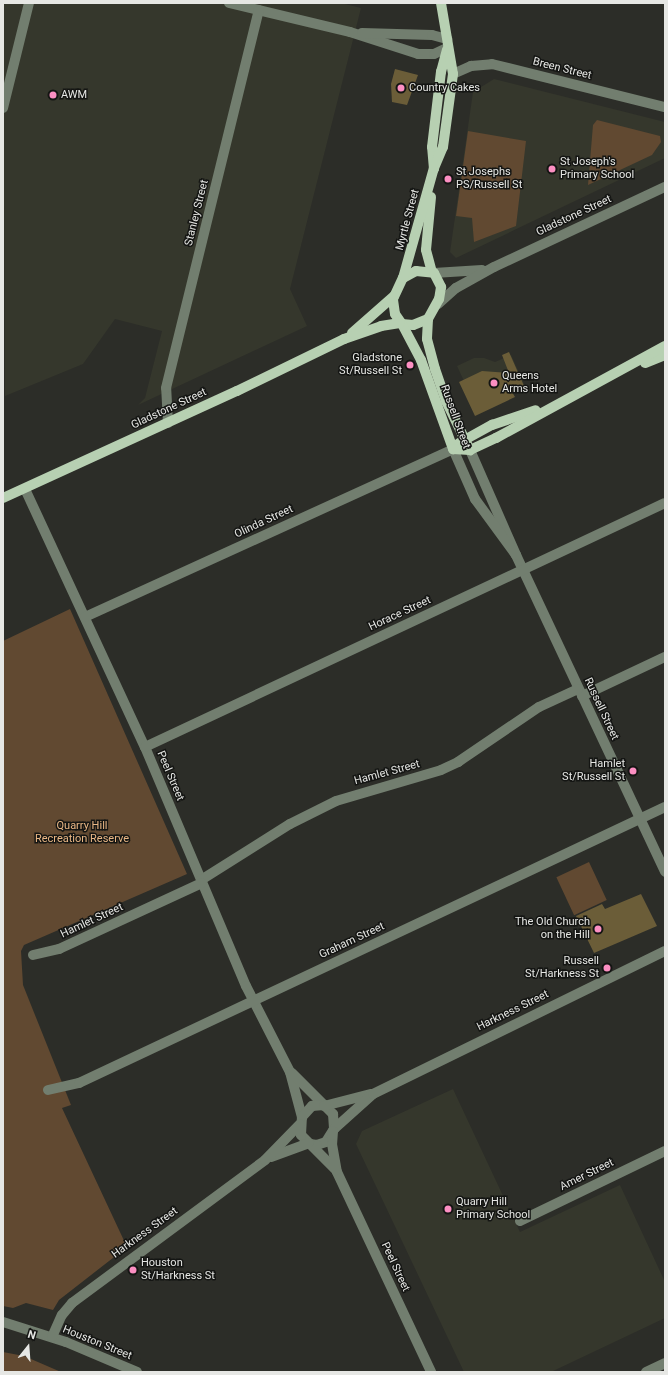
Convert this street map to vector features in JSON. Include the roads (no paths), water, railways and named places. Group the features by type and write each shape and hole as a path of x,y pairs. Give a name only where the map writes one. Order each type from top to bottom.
{"main road":[{"name":"Myrtle Street","path":"404,278 434,168 443,147 453,74 441,3"},
{"name":"Myrtle Street","path":"433,273 426,250 434,168 432,147 441,72 447,44"},
{"path":"416,270 433,273 441,287 438,304 428,319 413,325 401,323 393,307 394,296 404,278 416,270"},
{"name":"Gladstone Street","path":"344,339 394,296"},
{"name":"Russell Street","path":"428,319 428,339 435,369 470,450"},
{"name":"Gladstone Street","path":"3,498 168,423 344,339 381,326 401,323"},
{"name":"Russell Street","path":"401,323 421,360 453,449"},
{"name":"Olinda Street","path":"453,449 470,450 506,433 557,403 665,346"},
{"name":"Olinda Street","path":"601,381 665,355"},
{"name":"Olinda Street","path":"453,449 464,438 492,425 557,403"}],"street":[{"path":"3,108 29,3"},
{"path":"229,3 350,32 418,54 434,54 447,44 432,35 350,32"},
{"name":"Stanley Street","path":"168,423 166,388 259,10"},
{"name":"Breen Street","path":"453,74 471,66 492,64 665,107"},
{"name":"Gladstone Street","path":"438,304 456,288 494,268 665,186"},
{"name":"Gladstone Street","path":"433,273 469,273 494,268"},
{"name":"Russell Street","path":"453,449 475,499 516,556"},
{"name":"Olinda Street","path":"85,617 453,449"},
{"name":"Russell Street","path":"470,450 522,570 665,872"},
{"name":"Peel Street","path":"25,489 145,747 252,1000 290,1072 301,1121"},
{"name":"Horace Street","path":"145,747 665,503"},
{"name":"Hamlet Street","path":"33,955 60,949 202,881 290,824 336,800 441,770 458,762 539,707 665,657"},
{"name":"Graham Street","path":"48,1090 79,1083 252,1000 665,807"},
{"name":"Harkness Street","path":"324,1105 373,1094 665,951"},
{"name":"Peel Street","path":"290,1072 324,1105"},
{"name":"Harkness Street","path":"333,1130 373,1094"},
{"path":"324,1105 333,1114 333,1130 326,1142 317,1145 309,1144 301,1135 301,1121 312,1106 324,1105"},
{"name":"Harkness Street","path":"52,1337 62,1315 72,1303 265,1160 301,1121"},
{"name":"Peel Street","path":"333,1130 332,1144 337,1172 430,1372"},
{"name":"Peel Street","path":"309,1144 337,1172"},
{"name":"Harkness Street","path":"265,1160 309,1144"},
{"name":"Amer Street","path":"520,1221 665,1151"},
{"name":"Houston Street","path":"3,1322 52,1337 137,1372"},
{"path":"646,1372 665,1363"}],"place":[{"name":"Country Cakes","path":"401,88"},
{"name":"AWM","path":"53,95"},
{"name":"St Joseph's Primary School","path":"552,169"},
{"name":"St Josephs PS/Russell St","path":"448,179"},
{"name":"Gladstone St/Russell St","path":"410,365"},
{"name":"Queens Arms Hotel","path":"494,383"},
{"name":"Hamlet St/Russell St","path":"633,771"},
{"name":"The Old Church on the Hill","path":"598,929"},
{"name":"Russell St/Harkness St","path":"607,968"},
{"name":"Quarry Hill Primary School","path":"448,1209"},
{"name":"Houston St/Harkness St","path":"133,1270"}],"park label":[{"name":"Quarry Hill Recreation Reserve","path":"82,833"}]}
